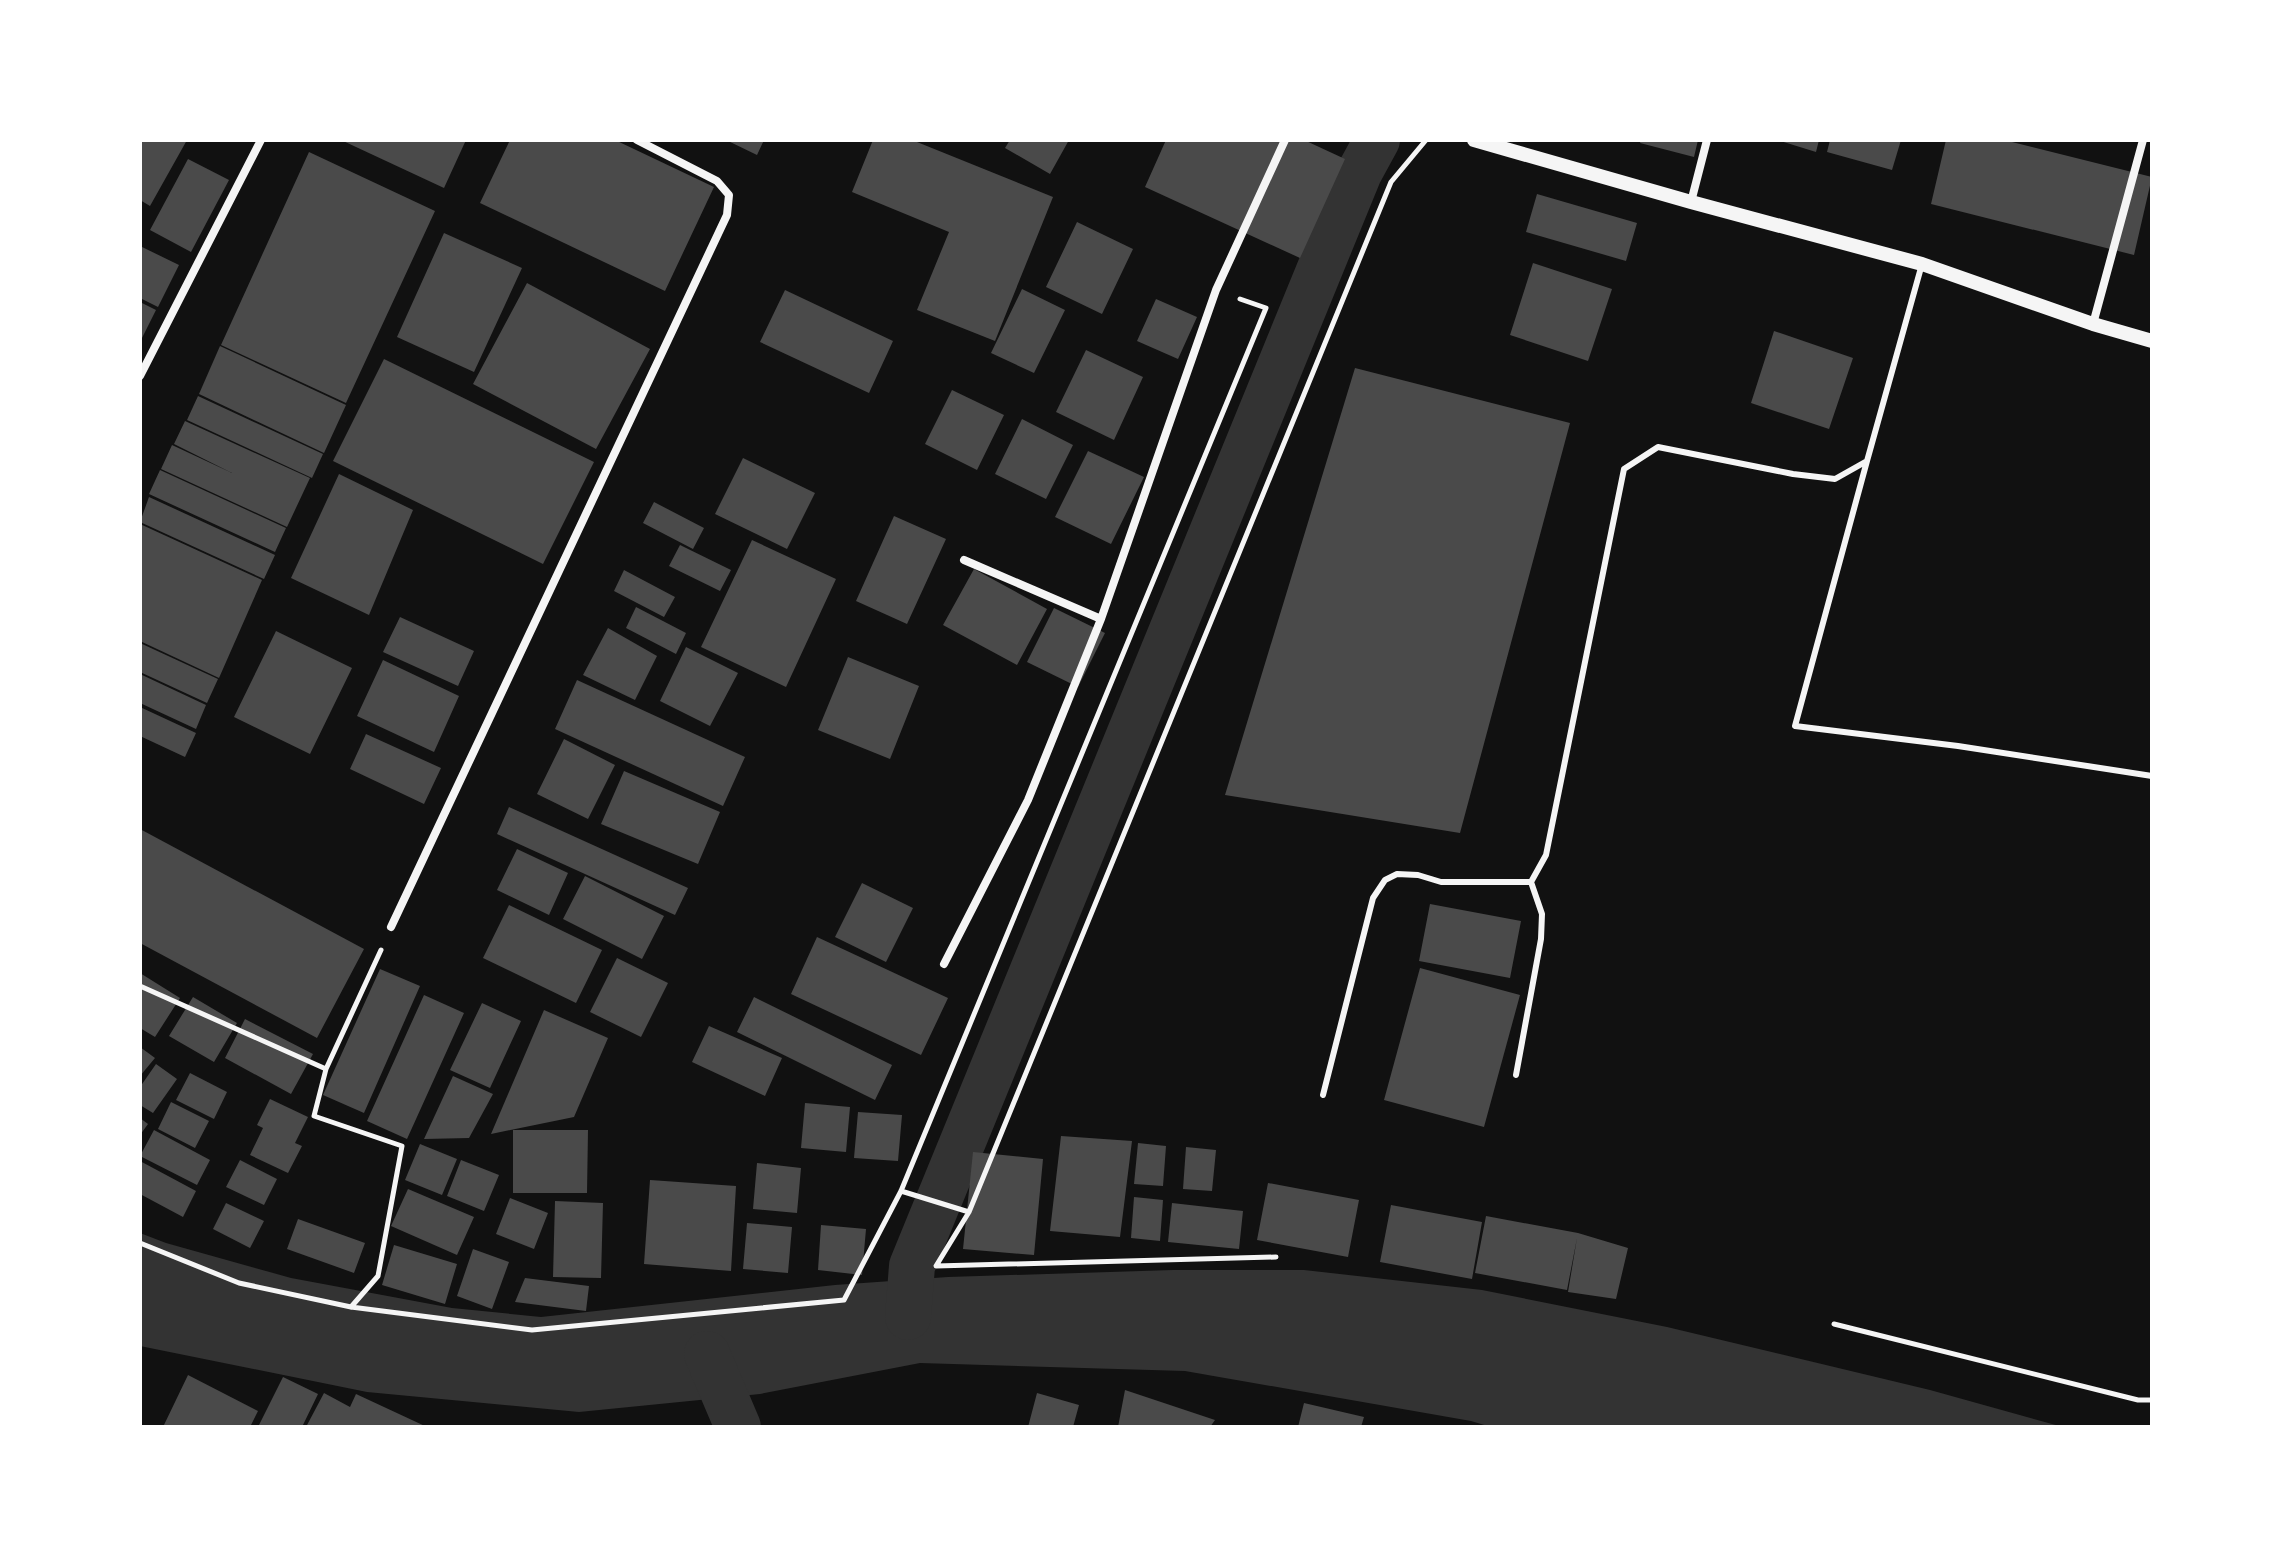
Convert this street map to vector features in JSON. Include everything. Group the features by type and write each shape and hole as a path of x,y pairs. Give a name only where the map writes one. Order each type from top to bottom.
{"street":[{"path":"140,376 261,140"},
{"path":"391,927 727,215 729,195 717,181 637,140"},
{"path":"944,964 1028,800 1101,619 1216,290 1285,140"},
{"path":"1474,140 1922,264 2093,324 2152,341"},
{"path":"1691,202 1707,140"},
{"path":"2093,324 2143,140"},
{"path":"964,560 1101,619"}],"lane":[{"path":"1922,264 1795,726 1958,746 2152,776"},
{"path":"1516,1075 1541,939 1542,914 1531,882 1546,855 1624,469 1658,447 1793,474 1835,479 1867,461"},
{"path":"1323,1095 1373,898 1385,880 1397,874 1418,875 1441,882 1531,882"}],"path":[{"path":"1276,1257 936,1266 969,1212 1391,182 1426,140"},
{"path":"140,1243 239,1283 351,1307 532,1330 844,1300 901,1191 1266,308 1216,290"},
{"path":"351,1307 378,1276 402,1146 314,1116 326,1069 391,927"},
{"path":"140,986 326,1069"},
{"path":"901,1191 969,1212"},
{"path":"1834,1324 2138,1400 2152,1400"}],"shaded area":[{"path":"140,1233 291,1278 452,1308 541,1317 835,1285 948,1277 1173,1270 1304,1270 1482,1290 1667,1327 1930,1390 2063,1427 1491,1427 1185,1371 920,1363 760,1394 579,1412 367,1392 140,1346"}],"building":[{"path":"140,140 187,140 150,206 140,200"},
{"path":"341,140 466,140 444,188"},
{"path":"510,140 615,140 714,187 665,291 480,203"},
{"path":"726,140 764,140 757,155"},
{"path":"873,140 912,140 1053,197 995,341 917,310 949,232 852,192"},
{"path":"1010,140 1069,140 1050,174 1005,148"},
{"path":"1166,140 1304,140 1345,159 1300,258 1145,187"},
{"path":"1641,140 1698,140 1694,157 1640,143"},
{"path":"1777,140 1819,140 1816,152"},
{"path":"1830,140 1901,140 1892,170 1827,152"},
{"path":"1946,140 2004,140 2152,177 2134,255 1931,204"},
{"path":"309,152 435,211 346,403 221,345"},
{"path":"188,159 229,180 191,252 150,230"},
{"path":"1537,194 1637,223 1626,261 1526,232"},
{"path":"1077,222 1133,249 1102,314 1046,287"},
{"path":"444,233 522,268 474,372 397,337"},
{"path":"140,246 179,265 158,307 140,298"},
{"path":"1533,263 1612,289 1588,361 1510,335"},
{"path":"527,283 650,349 596,449 473,384"},
{"path":"1022,289 1065,310 1034,373 991,353"},
{"path":"785,290 893,341 869,393 760,342"},
{"path":"1156,299 1197,317 1178,359 1137,341"},
{"path":"140,302 156,310 140,342"},
{"path":"1774,331 1853,358 1829,429 1751,403"},
{"path":"220,346 346,405 324,453 199,394"},
{"path":"1086,350 1143,377 1114,440 1056,412"},
{"path":"384,359 594,462 543,564 333,461"},
{"path":"1355,368 1570,423 1460,833 1225,795"},
{"path":"952,390 1004,415 977,470 925,444"},
{"path":"198,396 323,454 312,478 187,420"},
{"path":"1022,419 1073,445 1046,499 995,474"},
{"path":"185,421 310,478 287,527 161,469 172,445 232,473 174,444"},
{"path":"1088,451 1144,477 1111,544 1055,517"},
{"path":"743,458 815,493 787,549 715,514"},
{"path":"160,470 286,528 275,552 149,494"},
{"path":"339,474 413,510 369,615 291,578"},
{"path":"149,497 275,555 264,579 140,522"},
{"path":"654,502 704,528 693,549 643,523"},
{"path":"894,516 946,539 907,624 856,601"},
{"path":"140,524 262,580 219,678 140,641"},
{"path":"752,540 836,579 786,687 701,647"},
{"path":"680,545 731,570 720,591 669,566"},
{"path":"974,569 1047,609 1017,665 943,625"},
{"path":"624,570 675,597 664,617 614,591"},
{"path":"636,607 686,633 676,654 626,628"},
{"path":"1054,608 1105,633 1078,687 1027,662"},
{"path":"400,617 474,651 458,686 383,652"},
{"path":"608,628 657,656 635,700 583,675"},
{"path":"276,631 352,668 310,754 234,717"},
{"path":"140,643 218,679 207,703 140,672"},
{"path":"686,647 738,673 710,726 660,701"},
{"path":"848,657 919,686 890,759 818,730"},
{"path":"383,660 459,696 434,752 357,716"},
{"path":"140,674 206,705 196,729 140,703"},
{"path":"577,680 745,757 723,806 555,729"},
{"path":"140,707 196,733 185,757 140,736"},
{"path":"366,734 441,768 424,804 350,769"},
{"path":"564,739 615,765 588,819 537,794"},
{"path":"624,771 720,812 698,864 601,824"},
{"path":"509,807 688,888 675,915 497,834"},
{"path":"140,829 364,949 317,1038 140,943"},
{"path":"517,849 568,873 549,915 497,890"},
{"path":"585,876 664,916 642,959 563,919"},
{"path":"862,883 913,908 886,962 835,937"},
{"path":"1430,904 1521,921 1510,978 1419,961"},
{"path":"509,905 602,950 576,1003 483,958"},
{"path":"817,937 948,998 921,1055 791,994"},
{"path":"617,958 668,983 641,1037 590,1012"},
{"path":"1420,968 1520,995 1484,1127 1384,1100"},
{"path":"380,969 420,986 364,1113 323,1095"},
{"path":"140,973 180,998 155,1037 140,1028"},
{"path":"424,995 464,1013 407,1139 367,1121"},
{"path":"193,997 237,1023 214,1062 169,1036"},
{"path":"754,997 892,1065 875,1100 737,1032"},
{"path":"482,1003 521,1021 490,1088 450,1070"},
{"path":"544,1010 608,1038 574,1117 491,1134"},
{"path":"245,1019 313,1054 291,1094 225,1058"},
{"path":"709,1026 782,1058 765,1096 692,1062"},
{"path":"140,1047 155,1058 140,1076"},
{"path":"156,1064 177,1079 153,1113 140,1105 140,1087"},
{"path":"190,1073 227,1092 214,1119 176,1100"},
{"path":"453,1076 493,1094 469,1138 424,1139"},
{"path":"270,1099 308,1117 295,1143 302,1146 288,1173 250,1155 263,1128 257,1125"},
{"path":"171,1102 209,1121 195,1148 158,1129"},
{"path":"805,1103 850,1107 846,1152 801,1148"},
{"path":"858,1112 902,1115 898,1161 854,1158"},
{"path":"140,1118 148,1124 140,1135"},
{"path":"154,1130 210,1160 197,1185 140,1156"},
{"path":"513,1130 588,1130 587,1193 513,1193"},
{"path":"1061,1136 1132,1141 1120,1237 1050,1231"},
{"path":"1138,1143 1166,1146 1163,1186 1134,1184"},
{"path":"420,1144 457,1159 442,1195 405,1180"},
{"path":"1186,1147 1216,1150 1212,1191 1183,1189"},
{"path":"973,1152 1043,1159 1034,1255 963,1249"},
{"path":"240,1160 277,1179 264,1205 226,1187"},
{"path":"461,1160 499,1175 484,1211 447,1196"},
{"path":"140,1161 196,1191 183,1217 140,1194"},
{"path":"757,1163 801,1168 797,1213 753,1209"},
{"path":"650,1180 736,1186 731,1271 644,1264"},
{"path":"1268,1183 1359,1200 1348,1257 1257,1240"},
{"path":"408,1189 474,1217 457,1255 391,1226"},
{"path":"1134,1197 1163,1200 1160,1241 1131,1238"},
{"path":"510,1198 548,1213 534,1249 496,1234"},
{"path":"555,1201 603,1203 601,1278 553,1277"},
{"path":"226,1203 264,1221 250,1248 213,1229"},
{"path":"1172,1203 1243,1211 1239,1249 1168,1242"},
{"path":"1391,1205 1482,1222 1472,1279 1380,1262"},
{"path":"1486,1216 1578,1233 1628,1248 1616,1299 1568,1292 1577,1238 1567,1290 1475,1273"},
{"path":"298,1219 365,1243 354,1273 287,1249"},
{"path":"747,1223 792,1227 788,1273 743,1269"},
{"path":"821,1225 866,1229 862,1275 818,1270"},
{"path":"394,1245 457,1264 445,1304 382,1285"},
{"path":"473,1249 509,1262 492,1309 457,1296"},
{"path":"525,1278 589,1286 586,1311 515,1302"},
{"path":"188,1375 258,1411 250,1427 163,1427"},
{"path":"283,1377 318,1394 302,1427 258,1427"},
{"path":"1125,1390 1215,1420 1210,1427 1118,1427"},
{"path":"324,1393 350,1407 356,1394 427,1427 306,1427"},
{"path":"1037,1393 1079,1405 1073,1427 1028,1427"},
{"path":"1304,1403 1364,1417 1361,1427 1298,1427"}],"waterway":[{"path":"908,1317 912,1266 1359,173 1377,140"},
{"path":"707,1354 738,1427"}]}
